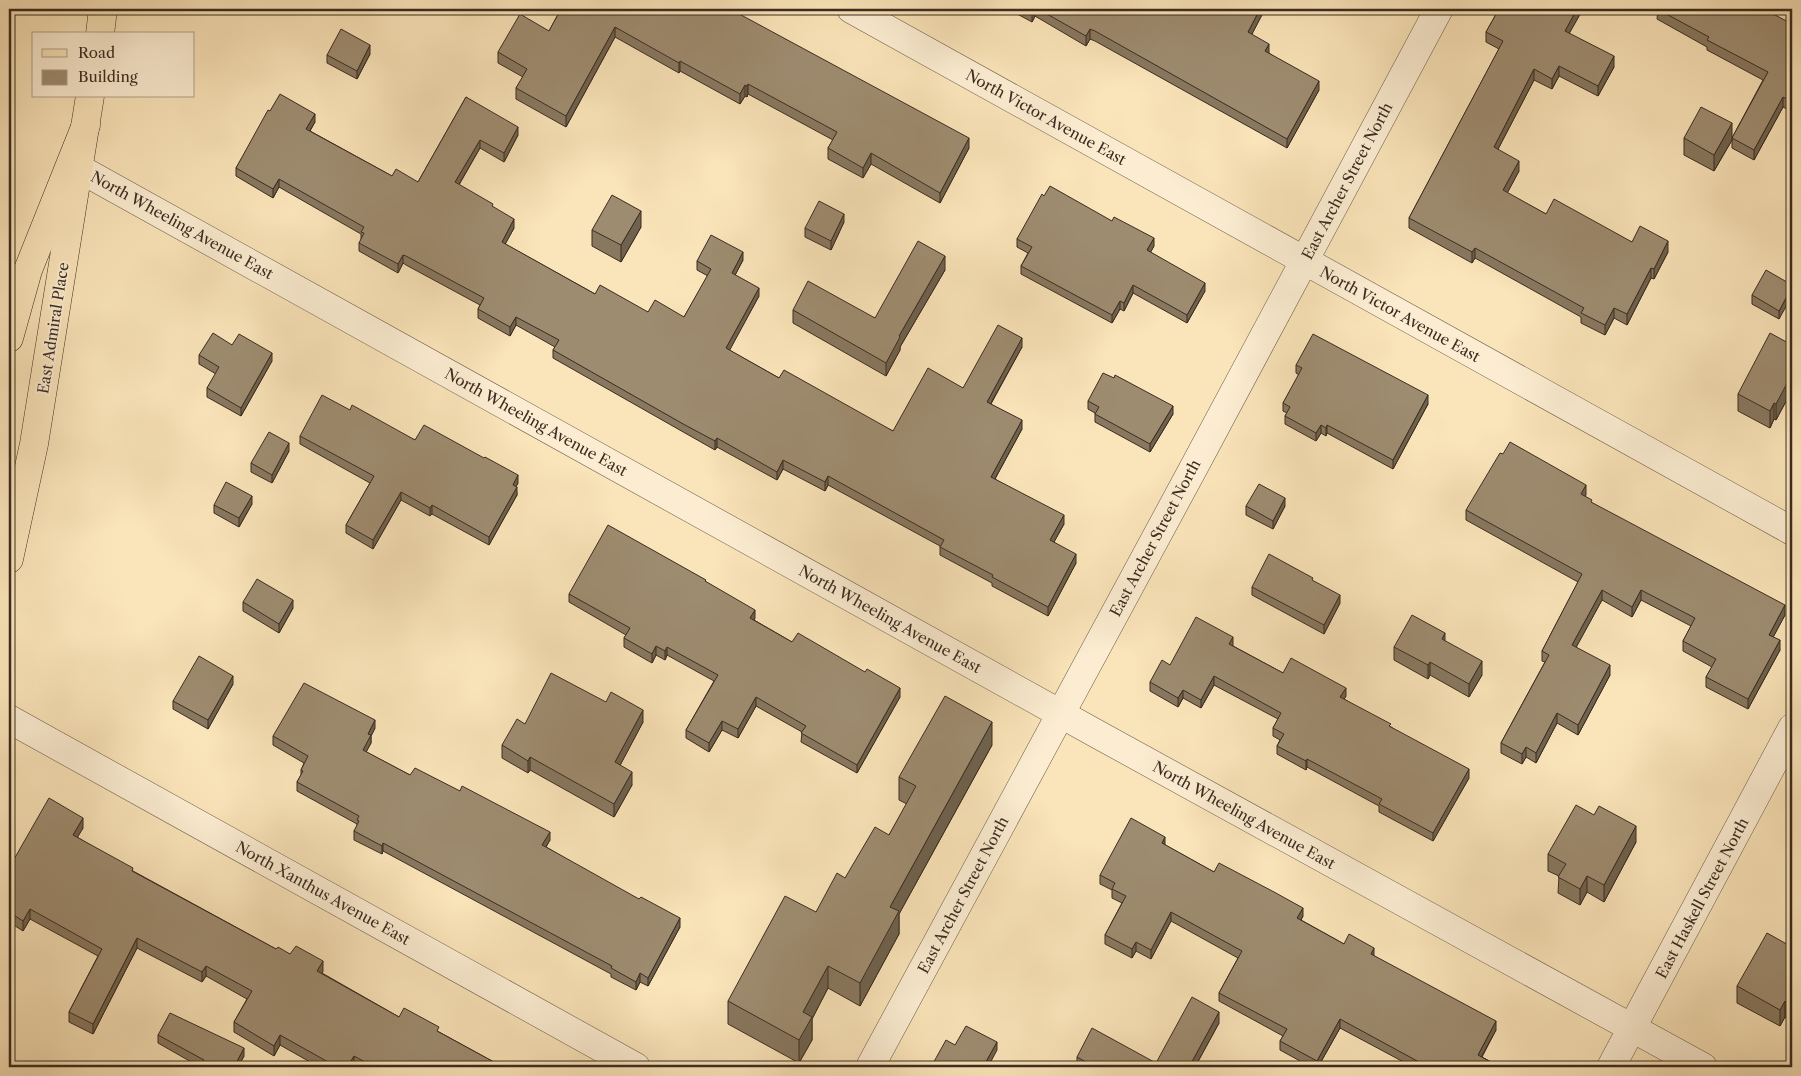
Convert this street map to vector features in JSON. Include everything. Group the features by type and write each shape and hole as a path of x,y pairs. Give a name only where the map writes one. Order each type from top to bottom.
{"main road":[{"path":"100,32 103,9"},
{"name":"East Admiral Place","path":"9,559 34,444 90,98"},
{"path":"9,338 28,270 86,125"}],"street":[{"name":"North Victor Avenue East","path":"851,9 1792,531"},
{"name":"East Archer Street North","path":"870,1067 1439,9"},
{"name":"North Wheeling Avenue East","path":"78,168 1061,714 1703,1067"},
{"name":"North Xanthus Avenue East","path":"9,719 636,1067"},
{"name":"East Haskell Street North","path":"1611,1067 1792,728"}],"building":[{"path":"561,9 730,9 969,138 940,193 871,153 863,168 828,148 837,132 748,84 747,86 745,85 740,94 615,27 566,116 516,88 527,69 498,52 520,14 549,31"},
{"path":"1038,9 1260,9 1248,32 1269,44 1265,51 1319,81 1287,139 1095,31 1090,29 1086,36"},
{"path":"1499,9 1577,9 1565,31 1614,56 1598,86 1559,66 1552,79 1534,69 1494,147 1519,161 1503,190 1546,214 1554,199 1632,242 1640,226 1668,241 1654,269 1651,268 1627,314 1614,308 1605,325 1581,313 1584,308 1475,248 1472,252 1409,218 1503,41 1486,32"},
{"path":"1657,9 1764,9 1792,24 1792,102 1783,97 1754,150 1732,138 1768,72 1707,40 1709,37"},
{"path":"341,29 370,45 357,71 327,55"},
{"path":"280,94 315,114 306,129 392,176 396,169 418,182 466,97 518,127 504,153 480,140 455,182 493,204 492,206 514,219 502,242 595,294 600,285 648,312 655,300 684,317 711,269 697,261 711,235 743,252 732,273 759,288 726,348 779,378 784,370 893,431 928,368 963,388 998,325 1022,338 987,402 1022,420 991,477 1064,515 1050,540 1076,554 1048,607 940,547 944,540 828,476 825,482 783,460 777,472 717,438 715,441 685,425 553,350 559,340 516,317 510,327 478,309 484,298 406,256 403,255 398,264 359,243 364,233 361,232 364,227 279,179 273,189 236,168 268,110 270,111"},
{"path":"1701,107 1732,123 1714,155 1684,138"},
{"path":"1050,186 1112,221 1114,217 1154,238 1147,250 1205,283 1187,315 1133,285 1124,303 1120,301 1112,315 1021,266 1032,247 1017,239 1042,194 1044,196"},
{"path":"612,195 641,211 621,245 592,230"},
{"path":"819,201 844,214 831,241 805,228"},
{"path":"918,241 945,256 899,336 886,363 793,310 808,281 875,318"},
{"path":"1766,270 1792,285 1779,311 1752,295"},
{"path":"213,333 232,345 239,334 272,353 241,408 207,388 219,367 199,355"},
{"path":"1770,333 1792,345 1792,374 1776,404 1774,403 1770,411 1738,394"},
{"path":"1313,334 1428,395 1393,460 1327,425 1326,428 1321,425 1316,433 1285,416 1290,407 1283,403 1302,368 1296,365"},
{"path":"1103,373 1114,378 1115,375 1173,406 1150,444 1095,414 1099,407 1088,401"},
{"path":"322,395 350,410 352,405 415,440 424,425 518,475 513,485 517,487 489,537 432,505 430,508 401,492 373,540 346,525 374,476 300,436"},
{"path":"269,432 289,443 272,475 251,463"},
{"path":"1510,442 1586,485 1581,494 1592,500 1591,502 1785,605 1769,635 1780,640 1748,699 1706,677 1716,659 1683,641 1695,618 1641,590 1632,607 1602,590 1572,645 1610,665 1578,725 1557,713 1536,753 1526,747 1522,754 1501,743 1549,655 1542,651 1582,574 1466,510 1500,453 1503,454"},
{"path":"226,482 252,496 239,518 214,505"},
{"path":"1259,484 1285,498 1273,521 1246,506"},
{"path":"608,525 755,610 750,618 792,642 798,633 865,672 867,669 900,688 857,765 801,733 806,726 756,697 738,729 722,721 709,743 686,730 718,675 667,647 665,651 656,646 652,654 624,638 630,628 569,594"},
{"path":"1269,554 1340,595 1324,625 1252,587"},
{"path":"257,579 293,600 279,624 243,602"},
{"path":"1412,615 1445,633 1442,639 1482,661 1469,684 1430,662 1428,665 1394,647"},
{"path":"1196,617 1233,637 1229,644 1283,673 1291,658 1346,688 1340,697 1469,769 1433,833 1379,804 1382,799 1307,759 1306,761 1277,746 1284,734 1273,728 1281,713 1214,676 1201,700 1183,690 1178,698 1150,682 1162,660 1170,665"},
{"path":"199,656 233,676 208,720 173,701"},
{"path":"551,673 606,702 611,692 643,710 615,762 632,772 614,804 530,757 528,761 502,745 517,719 525,724"},
{"path":"304,683 375,720 368,734 371,735 363,750 410,775 415,768 460,791 462,786 550,832 542,845 639,899 641,897 680,918 648,978 640,973 636,982 611,968 612,966 383,843 382,846 354,831 359,821 357,820 359,816 297,782 308,756 273,736"},
{"path":"945,696 992,722 890,907 899,911 860,983 828,966 803,1012 812,1017 799,1040 728,1001 785,896 816,912 837,873 845,878 875,827 889,835 916,786 899,777"},
{"path":"49,798 83,818 73,835 133,868 132,871 276,949 278,947 290,954 296,946 323,961 317,971 399,1017 404,1008 439,1027 437,1031 503,1067 374,1067 354,1056 347,1067 337,1067 280,1035 274,1046 234,1022 252,991 206,966 202,972 137,938 93,1024 69,1012 102,949 30,909 23,921 9,912 9,868"},
{"path":"1576,805 1594,815 1599,806 1636,826 1604,885 1587,876 1580,889 1558,877 1566,864 1548,854"},
{"path":"1131,818 1165,837 1162,843 1214,872 1219,863 1274,892 1303,908 1297,918 1344,944 1349,934 1374,948 1371,954 1496,1021 1478,1055 1500,1067 1416,1067 1419,1062 1340,1019 1317,1061 1280,1041 1287,1029 1219,993 1242,951 1171,912 1151,950 1136,942 1132,949 1105,935 1126,896 1112,889 1115,883 1100,875"},
{"path":"1767,933 1792,947 1792,991 1780,1010 1737,986"},
{"path":"1192,997 1219,1012 1189,1067 1095,1067 1077,1057 1092,1028 1156,1063"},
{"path":"170,1013 244,1048 234,1067 200,1067 204,1060 158,1035"},
{"path":"966,1026 997,1042 983,1067 931,1067 946,1040 955,1045"}]}
